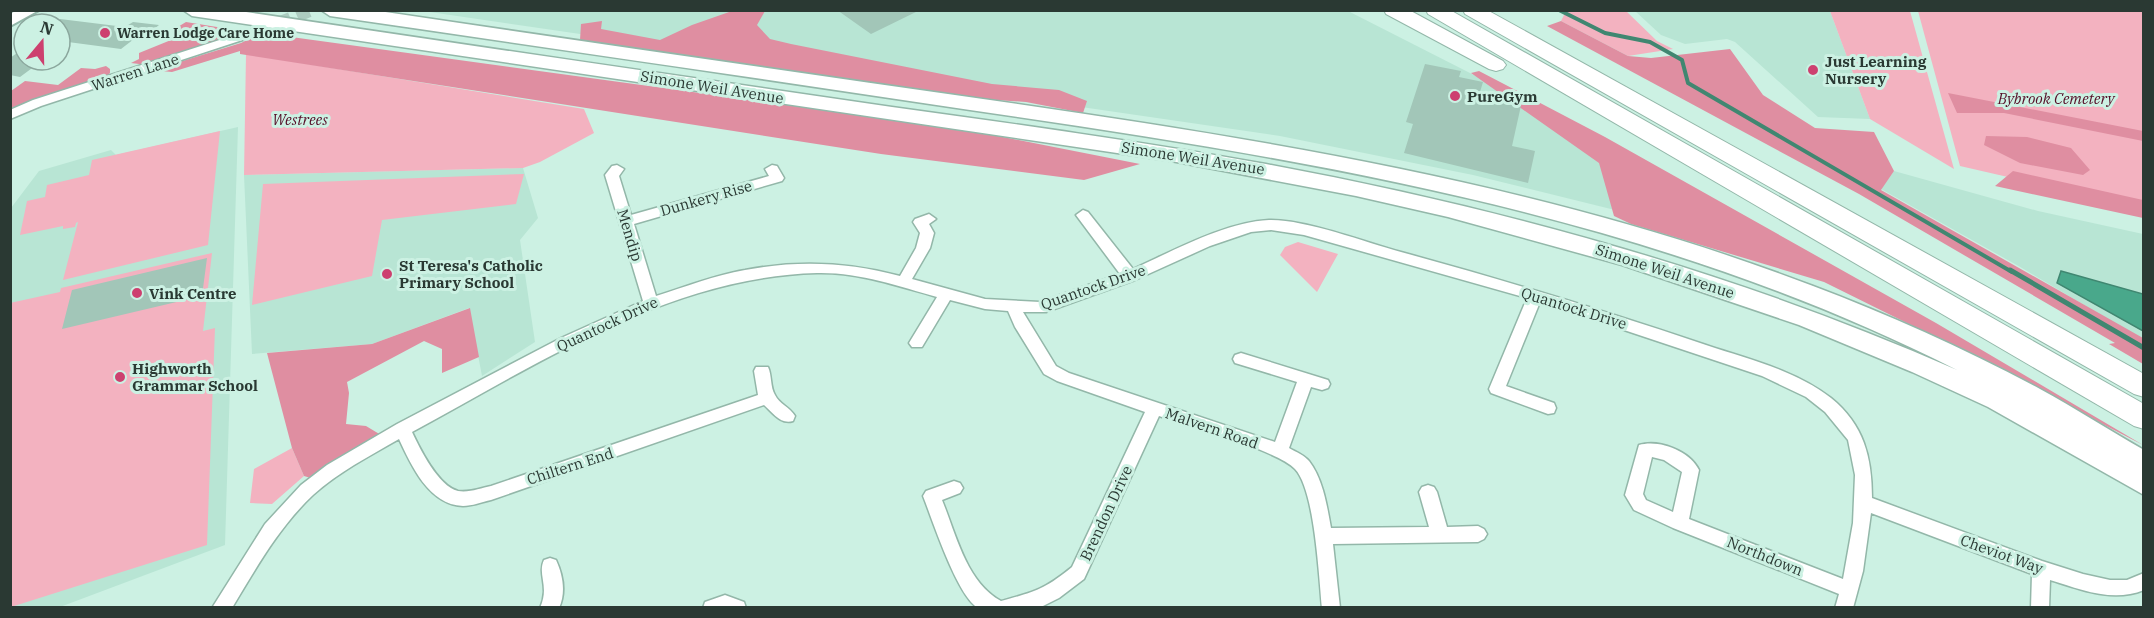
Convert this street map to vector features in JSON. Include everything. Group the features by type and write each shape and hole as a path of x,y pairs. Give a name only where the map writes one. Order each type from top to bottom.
{"highway":[{"name":"Simone Weil Avenue","path":"192,10 1172,154 1289,174 1413,200 1584,245 1817,321 1998,400 2144,483"},
{"name":"Simone Weil Avenue","path":"330,10 1194,136 1304,155 1509,199 1658,241 1742,268 1886,325 1971,364 2035,398 2144,465"},
{"path":"1394,10 1665,155 1727,179"},
{"path":"1435,10 2144,418"},
{"path":"1472,10 2144,387"},
{"path":"1503,10 1553,42 1721,139 1768,175"}],"main road":[{"path":"10,21 31,10"}],"street":[{"name":"Warren Lane","path":"10,115 37,102 151,68 260,31"},
{"name":"Mendip","path":"617,169 612,175 651,303"},
{"name":"Dunkery Rise","path":"626,221 777,178 772,170"},
{"path":"1083,215 1130,276"},
{"path":"904,281 925,243 927,233 919,222"},
{"name":"Quantock Drive","path":"221,608 271,529 307,490 333,470 403,429 586,332 651,303 706,284 765,271 838,269 860,271 904,281 985,304 1041,308 1130,276 1224,236 1250,227 1271,225 1304,230 1535,296 1659,335 1786,381 1813,394 1843,420 1856,438 1863,458 1863,502 1850,590 1844,608"},
{"path":"918,343 947,294"},
{"path":"1535,296 1497,388 1548,408"},
{"name":"Malvern Road","path":"1014,307 1020,323 1050,370 1063,377 1280,451 1302,464 1313,486 1323,536 1331,608"},
{"path":"1241,359 1314,381 1280,451"},
{"path":"762,370 767,398 787,416"},
{"name":"Chiltern End","path":"403,429 410,445 438,488 448,495 466,498 491,493 767,398"},
{"name":"Brendon Drive","path":"1004,608 1016,607 1041,598 1061,588 1078,573 1155,408"},
{"path":"954,488 932,496 968,584 980,599 997,608"},
{"path":"1428,492 1440,534"},
{"name":"Cheviot Way","path":"1863,502 2041,569 2110,588 2127,588 2144,581"},
{"name":"Northdown","path":"1679,523 1850,590"},
{"path":"1323,536 1478,534"},
{"path":"549,608 555,596 550,566"},
{"path":"2040,608 2041,569"},
{"path":"712,608 726,603 736,608"}],"shaded area":[{"path":"423,11 1348,11 1627,153 1623,212 1473,175 1280,136"},
{"path":"732,11 765,11 757,25 770,39 992,84 1059,90 1087,101 1083,113 1026,102 981,99 580,40 581,24 602,21 601,29 660,40 692,25"},
{"path":"1635,11 1830,11 1870,119 1818,117 1735,42 1727,39 1685,44 1661,35"},
{"path":"1561,21 1628,56 1651,58 1730,49 1763,95 1815,128 1874,132 1894,171 1881,190 2143,338 2143,364 2109,344 2115,343 1859,194 1547,26"},
{"path":"186,22 248,32 147,65 131,63 139,59 139,53 171,40 176,28"},
{"path":"262,33 963,129 1140,164 1084,180 881,154 240,54 240,51 172,72 161,71 163,67 241,43"},
{"path":"106,66 110,69 110,73 105,78 11,108 11,91 25,81 58,85 81,68 95,69"},
{"path":"1479,71 1605,137 1936,323 2143,445 1824,282 1631,224 1614,216 1599,163 1471,73"},
{"path":"1948,93 2143,131 2143,141 2004,113 1957,113"},
{"name":"Highworth Grammar School","path":"238,127 225,545 60,607 11,608 11,208 39,171 111,150 116,155"},
{"path":"1986,136 2027,137 2071,148 2090,170 2083,175 2020,163 1984,145"},
{"name":"St Teresa's Catholic Primary School","path":"523,168 538,218 520,240 535,342 482,376 469,308 372,344 252,354 244,175"},
{"path":"1894,171 2038,211 2143,234 2143,340 2022,268 1881,189"},
{"path":"2013,171 2143,200 2143,218 1995,186"},
{"path":"2061,271 2143,294 2143,331 2057,283"},
{"path":"470,308 479,357 442,373 442,349 424,341 347,382 349,393 346,424 366,426 381,435 314,479 304,476 292,448 267,353 372,344"}],"green space":[{"path":"1566,11 1626,11 1657,41 1673,49 1628,56 1561,21"},
{"path":"1830,11 1910,11 1954,169 1870,119"},
{"name":"Bybrook Cemetery","path":"1918,11 2143,11 2143,208 1960,166"},
{"name":"Westrees","path":"246,54 584,109 594,133 540,162 523,168 244,175"},
{"path":"220,131 208,245 63,280 78,222 75,227 63,229 63,226 20,235 27,201 45,197 47,185 89,175 92,160"},
{"path":"524,174 516,204 382,220 372,276 252,305 263,184"},
{"path":"1298,242 1338,254 1317,292 1280,255 1285,247"},
{"name":"Highworth Grammar School","path":"212,253 203,331 215,328 207,545 11,607 10,303 60,292 61,288"},
{"path":"292,448 304,476 272,504 250,503 254,469"}],"building":[{"path":"837,10 920,10 871,34"},
{"name":"Warren Lodge Care Home","path":"72,20 125,27 133,22 159,25 141,40 134,39 121,49 72,43"},
{"path":"12,57 12,72 27,72 20,77 10,75 10,58"},
{"path":"1425,64 1461,71 1459,77 1483,82 1480,92 1522,101 1512,146 1535,151 1528,183 1404,153 1413,124 1406,122"},
{"name":"Vink Centre","path":"207,258 202,296 62,329 72,290"}],"waterway":[{"path":"1559,10 1605,33 1650,42 1682,60 1688,83 2012,272"},
{"path":"2010,270 2144,348"}],"tunnel":[{"path":"260,31 311,10"}],"place":[{"name":"Warren Lodge Care Home","path":"105,33"},
{"name":"Just Learning Nursery","path":"1813,70"},
{"name":"PureGym","path":"1455,96"},
{"name":"St Teresa's Catholic Primary School","path":"387,274"},
{"name":"Vink Centre","path":"137,293"},
{"name":"Highworth Grammar School","path":"120,377"}]}
